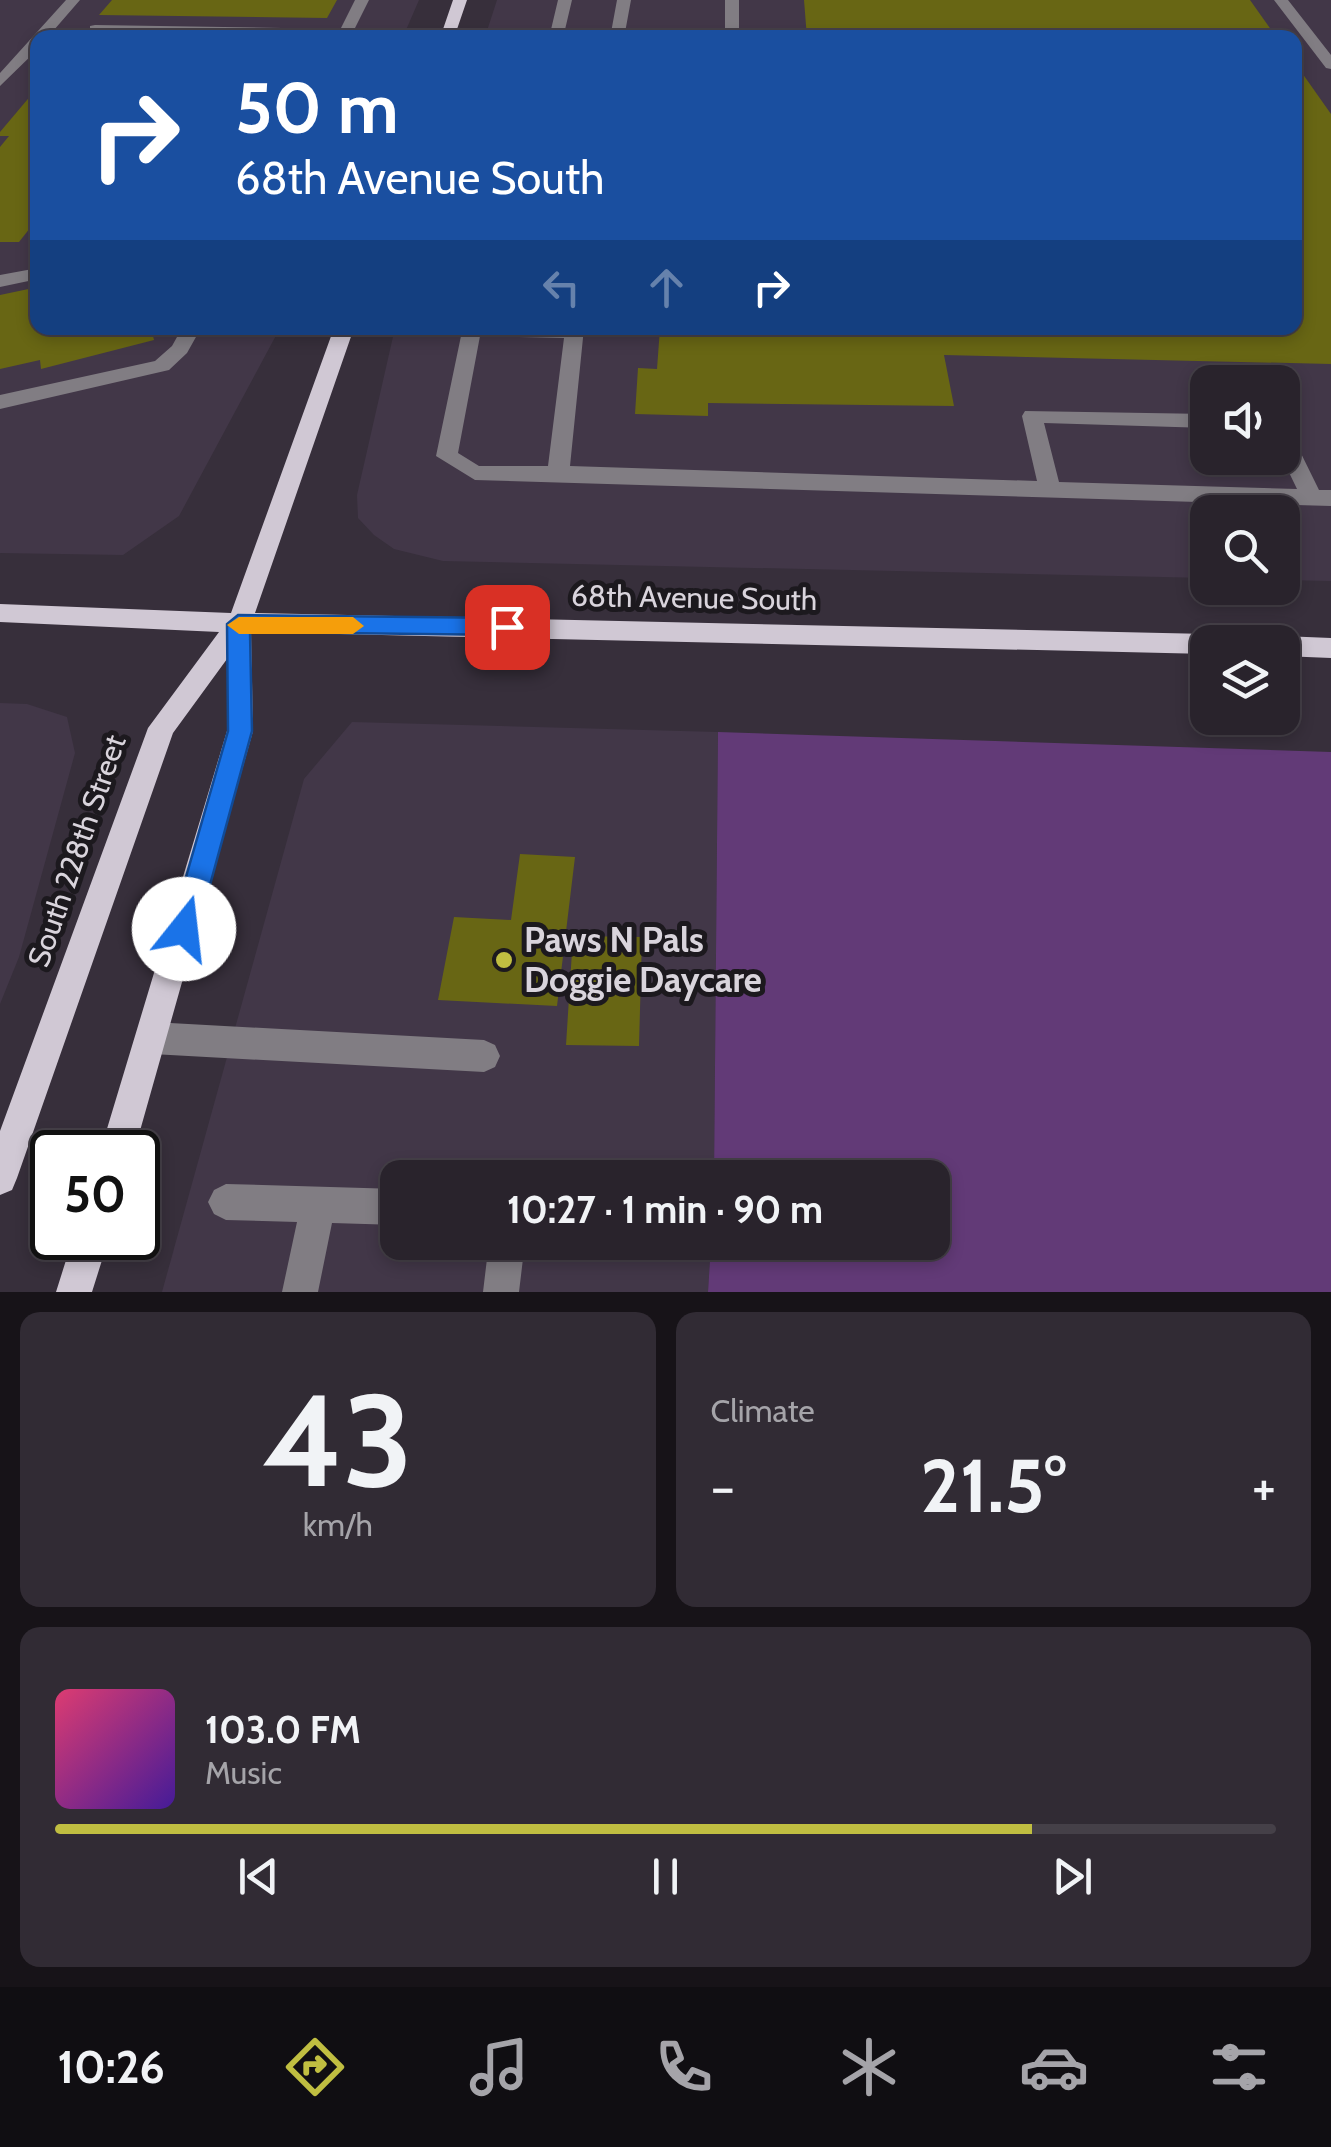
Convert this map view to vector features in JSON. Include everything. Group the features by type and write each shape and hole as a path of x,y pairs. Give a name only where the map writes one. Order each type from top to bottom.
{"main road":[{"path":"450,30 460,0"},
{"name":"South 228th Street","path":"0,1178 161,728 238,624 344,335"},
{"name":"68th Avenue South","path":"0,613 238,624 614,628 1190,644"},
{"name":"South 228th Street","path":"124,1130 240,731 238,624"},
{"path":"1300,647 1331,648"},
{"path":"74,1292 84,1260"}],"lane":[{"path":"45,30 73,0"},
{"path":"346,30 362,0"},
{"path":"558,30 565,0"},
{"path":"618,30 624,0"},
{"path":"732,0 732,30"},
{"path":"1281,0 1331,65"},
{"path":"95,29 119,30"},
{"path":"0,82 30,47"},
{"path":"0,281 30,275"},
{"path":"0,402 162,366 180,350 188,335"},
{"path":"471,335 447,456 475,474 558,473 1322,498"},
{"path":"558,473 573,335"},
{"path":"1050,489 1032,416 1190,420"},
{"path":"1300,463 1322,498"},
{"path":"152,1038 484,1056"},
{"path":"226,1202 380,1206"},
{"path":"300,1292 318,1204"},
{"path":"502,1292 505,1260"}],"shaded area":[{"path":"0,0 419,0 406,30 30,30 30,335 276,335 179,516 123,555 0,553"},
{"path":"497,0 1331,0 1331,581 1300,580 1300,495 1190,495 1190,578 443,561 394,549 358,518 357,495 393,335 1302,335 1302,30 487,30"},
{"path":"0,703 27,704 67,717 75,753 19,957 0,1004"},
{"path":"352,722 718,732 714,1160 380,1160 380,1260 710,1260 708,1292 162,1292 304,779"},
{"path":"718,732 1331,752 1331,1292 708,1292 710,1260 950,1260 950,1160 714,1160"}],"building":[{"path":"112,0 337,0 327,18 99,15"},
{"path":"804,0 1250,0 1271,30 806,30"},
{"path":"1302,73 1331,114 1331,364 944,355 954,406 708,403 708,416 635,414 638,368 657,369 659,335 1302,335"},
{"path":"30,96 30,228 19,242 0,242 0,147 9,136 0,136"},
{"path":"30,289 30,335 153,335 154,340 41,369 40,360 0,369 0,295"},
{"name":"Paws N Pals Doggie Daycare","path":"520,854 575,857 557,1006 438,1000 454,917 511,920"},
{"path":"573,936 642,937 639,1046 566,1045"}],"slow traffic":[{"path":"239,625 353,626"}],"place":[{"name":"Paws N Pals Doggie Daycare","path":"504,960"}],"route":[{"path":"184,929 240,731 238,624 507,627"}]}
